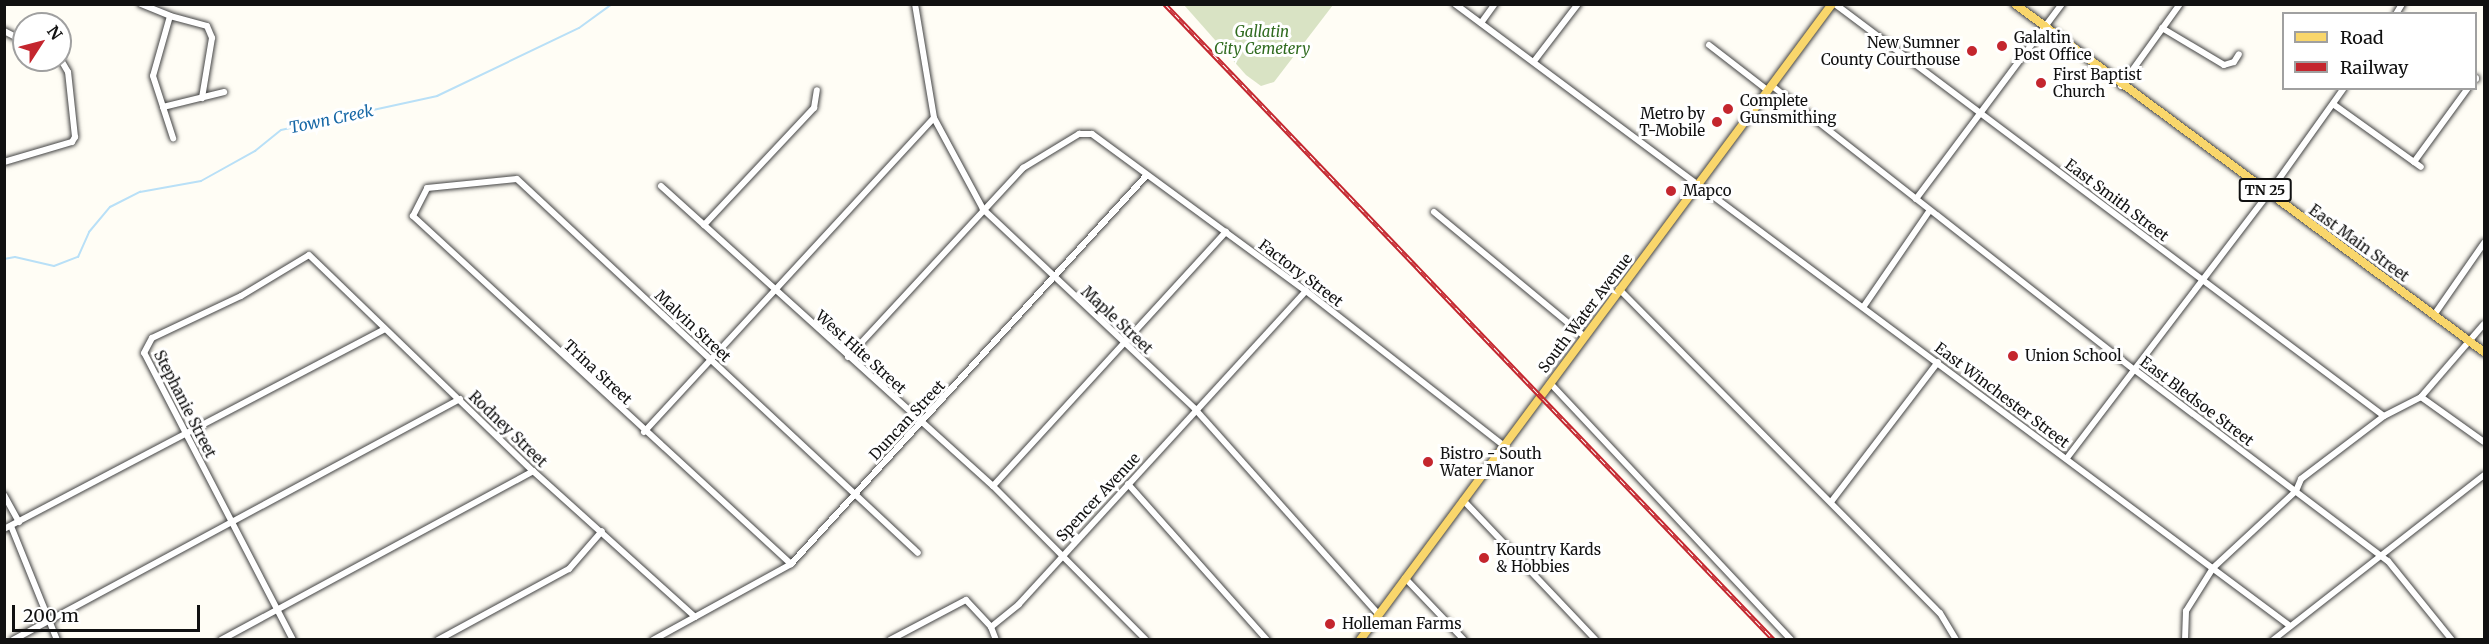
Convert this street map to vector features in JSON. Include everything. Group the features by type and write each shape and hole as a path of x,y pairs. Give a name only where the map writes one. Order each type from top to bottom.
{"main road":[{"name":"South Water Avenue","path":"1360,639 1769,88 1834,4"},
{"name":"East Main Street","path":"2015,4 2121,86 2484,352"}],"street":[{"path":"141,4 170,16 207,26 212,38 202,98"},
{"name":"Maple Street","path":"915,4 934,118 983,209 1195,409 1378,614"},
{"name":"East Winchester Street","path":"1455,4 1535,60 2290,626"},
{"path":"1481,23 1496,4"},
{"path":"1535,60 1578,4"},
{"name":"East Smith Street","path":"1834,4 2384,416"},
{"path":"1916,199 2062,4"},
{"path":"2121,86 2180,4"},
{"path":"170,16 153,76 173,138"},
{"path":"2162,28 2224,65 2234,62 2239,54"},
{"name":"East Bledsoe Street","path":"1709,45 1916,199 2135,370 2380,555 2452,639"},
{"path":"4,162 72,142 75,137 67,72"},
{"path":"704,225 814,108 817,90"},
{"path":"2067,458 2269,193 2343,90"},
{"path":"2414,162 2467,90"},
{"path":"163,107 224,92"},
{"path":"2333,104 2421,167"},
{"path":"644,432 934,118"},
{"name":"Factory Street","path":"983,209 1023,168 1079,134 1101,138 1147,175 1306,291 1503,445"},
{"name":"Duncan Street","path":"653,639 791,564 1147,175"},
{"name":"Malvin Street","path":"427,188 517,179 918,553"},
{"name":"West Hite Street","path":"661,186 993,486 1063,553 1146,639"},
{"name":"Trina Street","path":"427,188 413,216 644,432 791,564"},
{"path":"848,357 983,209"},
{"path":"1864,306 1930,210"},
{"path":"1434,212 1584,336"},
{"path":"993,486 1226,232"},
{"path":"2434,315 2484,243"},
{"name":"Rodney Street","path":"309,255 533,471 695,617"},
{"name":"Stephanie Street","path":"293,639 184,434 144,353 152,338 241,296 309,255"},
{"path":"1619,289 1940,613 1956,639"},
{"name":"Spencer Avenue","path":"991,627 1018,604 1306,291"},
{"path":"2185,639 2186,611 2213,568 2296,491 2301,479 2384,416 2421,397 2471,343 2484,324"},
{"path":"57,639 8,527 385,329"},
{"path":"1831,502 1938,362"},
{"path":"1550,383 1791,639"},
{"path":"2421,397 2484,442"},
{"path":"12,639 460,399"},
{"path":"221,639 533,471"},
{"path":"2273,639 2484,475"},
{"path":"1128,484 1267,639"},
{"path":"4,495 19,522"},
{"path":"1463,500 1596,639"},
{"path":"438,639 569,569 602,531"},
{"path":"1405,578 1464,639"},
{"path":"890,639 961,600 970,604 991,627 996,639"}],"green space":[{"name":"Gallatin City Cemetery","path":"1184,5 1333,5 1274,82 1261,86 1246,75"}],"waterway":[{"name":"Town Creek","path":"4,259 15,257 54,266 78,257 89,232 110,207 140,192 201,181 255,151 281,130 437,96 579,28 612,4"}],"railway":[{"path":"1165,4 1774,640"}],"place":[{"name":"Galaltin Post Office","path":"2002,46"},
{"name":"New Sumner County Courthouse","path":"1972,51"},
{"name":"First Baptist Church","path":"2041,83"},
{"name":"Complete Gunsmithing","path":"1728,109"},
{"name":"Metro by T-Mobile","path":"1717,122"},
{"name":"Mapco","path":"1671,191"},
{"name":"Union School","path":"2013,356"},
{"name":"Bistro - South Water Manor","path":"1428,462"},
{"name":"Kountry Kards & Hobbies","path":"1484,558"},
{"name":"Holleman Farms","path":"1330,624"}]}
